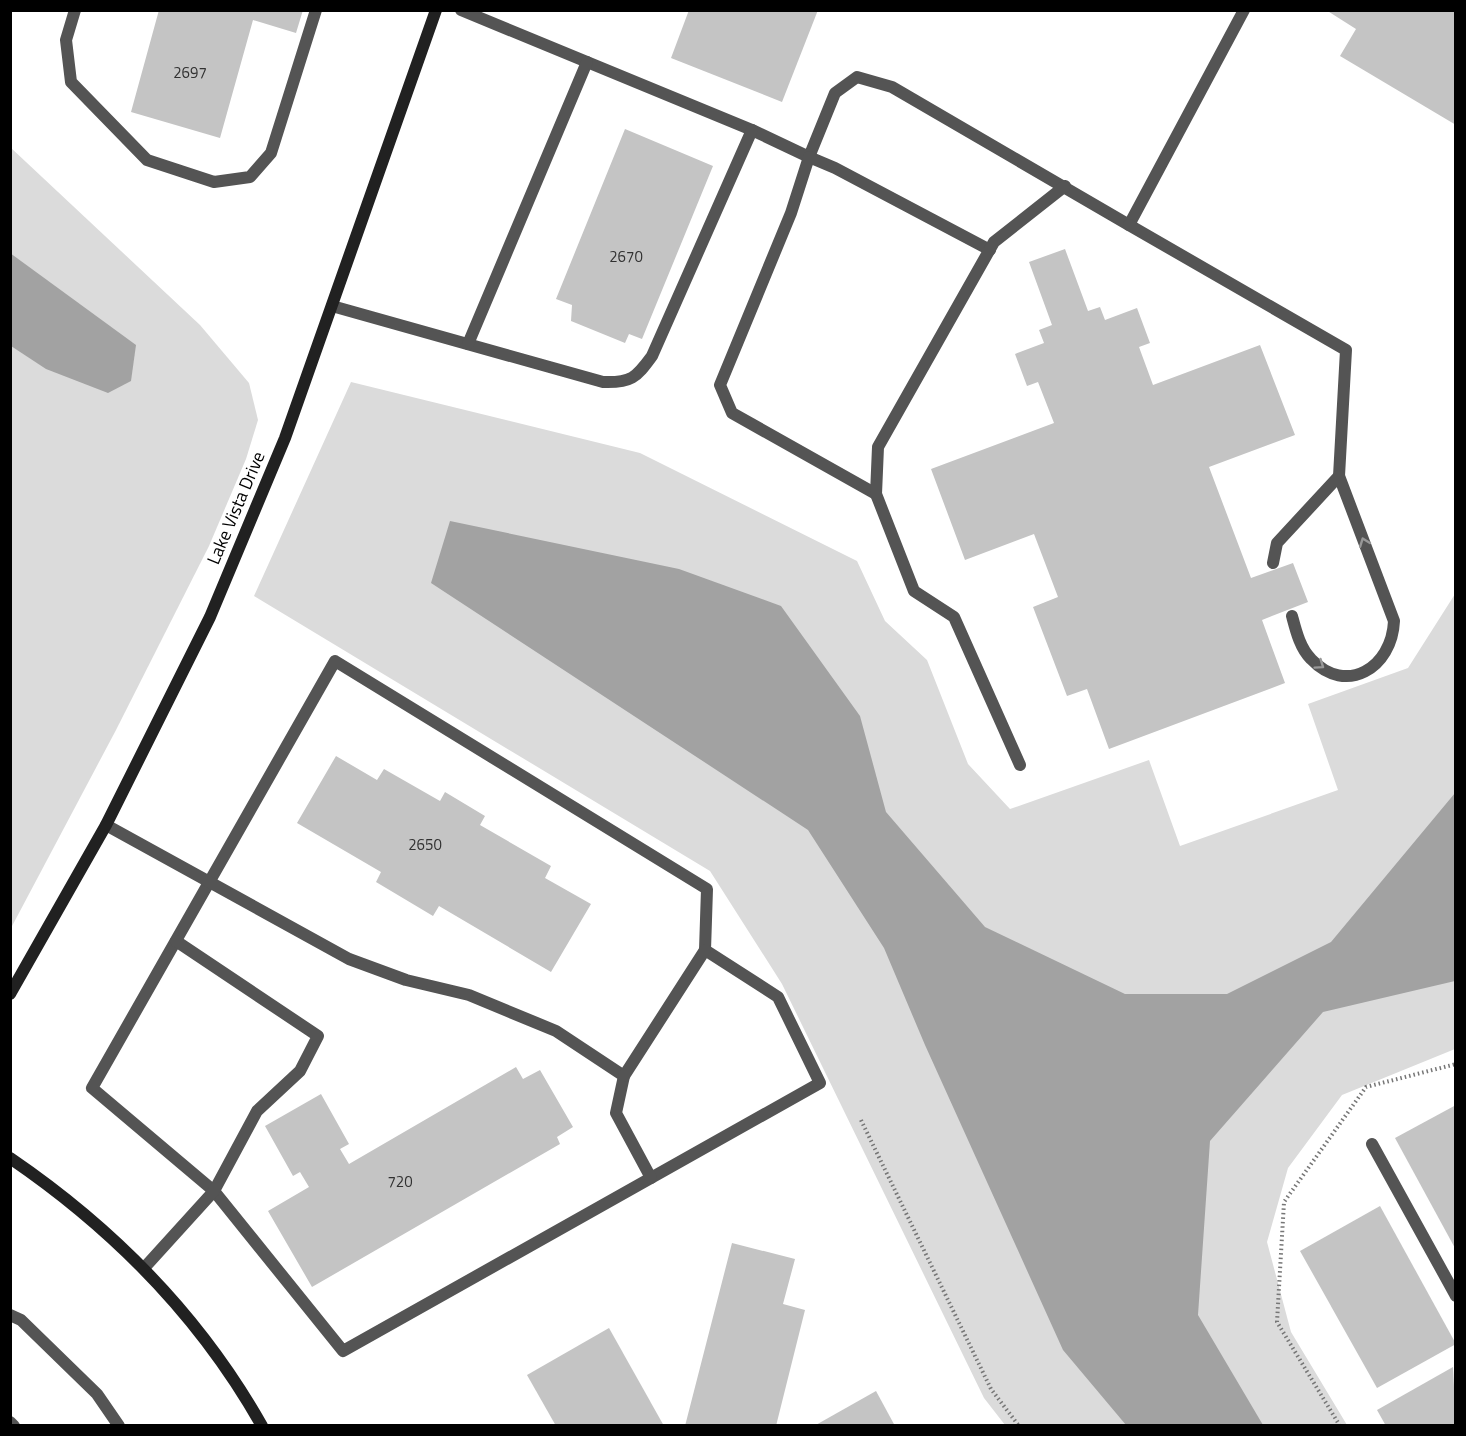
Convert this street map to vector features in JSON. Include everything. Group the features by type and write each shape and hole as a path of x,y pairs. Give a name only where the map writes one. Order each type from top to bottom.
{"street":[{"path":"75,10 66,40 71,82 147,160 214,182 250,177 271,153 316,10"},
{"name":"Lake Vista Drive","path":"10,994 106,825 210,617 285,438 436,10"},
{"path":"461,10 752,130 835,168 990,250"},
{"path":"1130,225 1244,10"},
{"path":"468,344 588,62"},
{"path":"876,494 732,413 720,385 787,222 809,157 835,93 857,77 892,87 1346,351 1339,476 1394,621 1393,637 1388,651 1378,663 1365,672 1349,675 1334,674 1320,668 1308,657 1292,616"},
{"path":"332,306 603,382 625,382 640,372 652,356 752,130"},
{"path":"1020,765 954,616 914,591 876,494 878,447 994,242 1065,186"},
{"path":"1273,563 1277,543 1339,476"},
{"path":"651,1178 616,1113 624,1076 705,950 707,889 335,661 92,1088 214,1191 343,1352 820,1083 777,997 705,950"},
{"path":"106,825 349,959 406,980 469,995 556,1031 624,1076"},
{"path":"145,1266 214,1191 257,1111 300,1071 318,1036 176,941"},
{"path":"1372,1144 1455,1296"},
{"path":"10,1158 104,1229 145,1266 237,1380 262,1425"},
{"path":"10,1315 21,1320 97,1394 119,1425"}],"path":[{"path":"1340,1425 1276,1322 1284,1202 1366,1087 1455,1064"},
{"path":"861,1120 991,1389 1020,1425"}],"shaded area":[{"path":"10,147 200,325 249,383 258,420 246,459 209,546 116,730 11,928"},
{"path":"10,253 136,345 131,381 108,393 46,369 11,346"},
{"path":"351,382 640,453 857,561 885,621 927,660 968,764 1010,809 1149,760 1180,846 1338,790 1308,704 1408,668 1455,594 1455,1049 1342,1095 1288,1168 1267,1242 1291,1332 1347,1425 1005,1425 984,1398 782,984 710,871 254,596"},
{"path":"450,521 679,569 781,606 860,716 886,812 985,927 1125,994 1227,994 1331,942 1455,793 1455,981 1323,1012 1210,1141 1198,1315 1263,1425 1126,1425 1063,1350 925,1045 884,948 808,830 431,583"}],"building":[{"path":"159,10 303,10 296,33 253,20 220,138 131,112"},
{"path":"689,10 818,10 782,102 671,58"},
{"path":"1326,10 1451,10 1456,13 1456,125 1340,56 1356,29"},
{"path":"625,129 713,166 642,339 629,334 625,343 571,321 572,305 556,299"},
{"path":"1065,249 1088,311 1100,307 1105,320 1137,308 1150,343 1139,347 1153,385 1260,345 1295,435 1209,467 1251,578 1293,563 1308,602 1262,620 1285,683 1109,749 1087,689 1067,696 1033,607 1058,597 1034,534 965,560 931,469 1054,423 1038,382 1027,386 1015,354 1044,343 1039,330 1052,325 1029,262"},
{"path":"336,756 377,780 384,769 440,801 445,792 485,816 480,825 551,866 545,878 591,904 551,972 439,906 433,916 376,882 381,872 297,823"},
{"path":"516,1067 523,1079 540,1070 573,1127 557,1137 560,1144 312,1287 268,1211 309,1187 300,1172 293,1176 265,1126 321,1094 349,1144 340,1149 349,1164"},
{"path":"1456,1105 1456,1250 1395,1138"},
{"path":"1380,1206 1456,1344 1377,1388 1300,1251"},
{"path":"732,1243 795,1259 783,1304 805,1310 776,1426 685,1426"},
{"path":"609,1328 664,1426 556,1426 527,1375"},
{"path":"1453,1367 1456,1426 1386,1426 1377,1410"},
{"path":"876,1391 895,1426 814,1426"}]}
